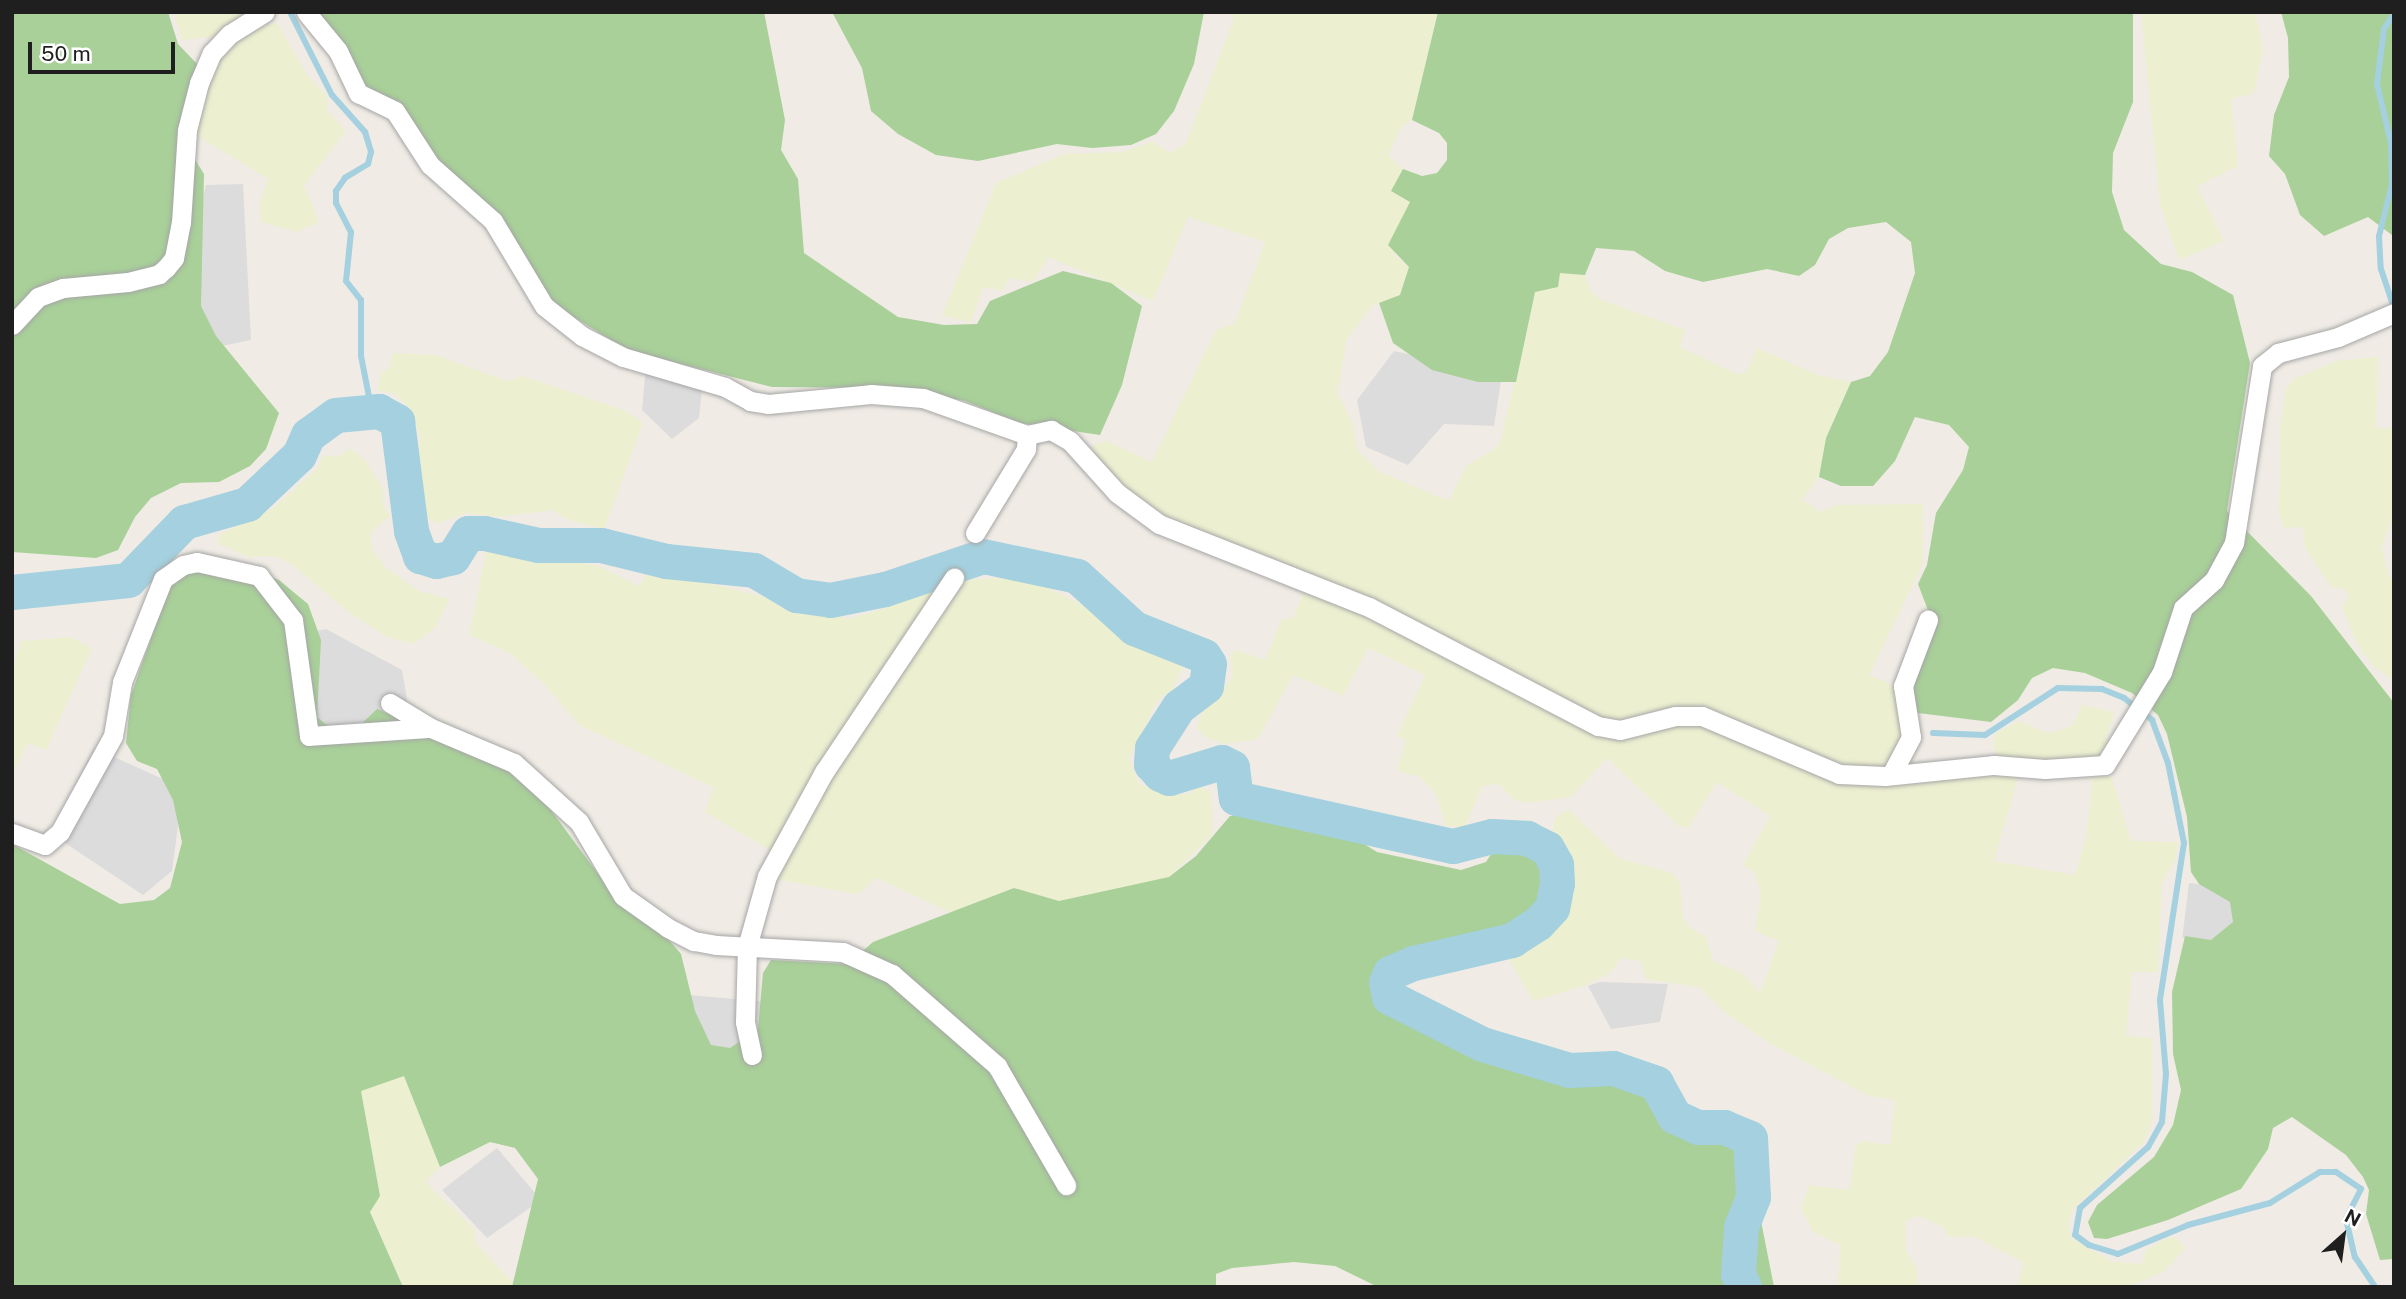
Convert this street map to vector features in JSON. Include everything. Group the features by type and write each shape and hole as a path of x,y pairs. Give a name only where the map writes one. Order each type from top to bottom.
{"street":[{"path":"12,325 38,297 51,292 128,282 166,268 174,258 181,223 187,130 199,83 212,53 230,34 265,12"},
{"path":"306,12 338,51 358,93 395,111 430,165 493,221 544,306 582,336 623,357 725,387 750,401 768,404 871,394 923,398 1027,435 1051,430 1070,441 1117,493 1159,524 1368,607 1598,726 1620,730 1675,716 1702,716 1826,771 1891,775 1994,765 2045,769 2105,765 2162,672 2183,608 2214,580 2234,543 2262,366 2278,353 2338,337 2389,315"},
{"path":"975,533 1026,449 1027,435"},
{"path":"12,833 45,845 60,832 113,736 122,682 163,579 184,565 197,562 259,576 293,620 309,736 431,728"},
{"path":"752,1055 745,1022 747,947 758,899 784,838 880,684 954,578"},
{"path":"1891,775 1911,737 1903,686 1928,620"},
{"path":"390,703 431,728 495,752 533,778 579,822 623,896 668,928 694,942 843,952 892,974 997,1066 1066,1185"}],"shaded area":[{"path":"243,184 251,340 197,351 186,269 206,185"},
{"path":"1394,351 1502,374 1494,426 1444,424 1408,465 1366,447 1357,400"},
{"path":"647,354 704,369 699,418 672,439 642,410"},
{"path":"326,629 402,670 415,745 302,748 288,637"},
{"path":"94,748 183,788 172,871 143,895 50,833"},
{"path":"2189,883 2238,889 2231,944 2182,938"},
{"path":"1600,982 1668,984 1660,1022 1611,1029 1588,986"},
{"path":"678,994 768,1002 773,1057 702,1056"},
{"path":"497,1148 541,1200 487,1238 442,1190"}],"green space":[{"path":"12,12 168,12 178,44 199,66 182,111 180,136 204,174 201,306 216,336 279,413 266,449 250,466 219,482 181,483 151,498 135,517 118,550 96,558 12,552"},
{"path":"174,12 254,12 222,36 182,40"},
{"path":"318,12 764,12 785,120 781,150 798,179 804,253 898,317 944,325 977,324 990,301 1063,271 1111,283 1142,306 1122,385 1100,435 1020,423 965,401 900,388 772,387 627,350 553,304 423,146 366,86"},
{"path":"832,12 1204,12 1194,64 1174,111 1156,134 1131,145 1092,148 1057,144 978,161 936,155 898,134 871,111 862,68"},
{"path":"1230,12 1438,12 1412,120 1402,126 1388,156 1403,169 1392,191 1411,202 1394,255 1409,267 1400,295 1373,305 1347,339 1337,393 1353,424 1357,450 1378,471 1449,501 1466,466 1496,448 1501,439 1535,292 1558,287 1559,272 1585,275 1590,290 1600,299 1685,330 1680,347 1737,374 1746,373 1757,348 1818,375 1851,382 1826,438 1819,477 1802,499 1820,512 1836,505 1923,504 1923,563 1869,675 1897,687 1907,730 1888,769 1856,772 1723,718 1611,724 1151,513 1089,452 1093,445 1107,441 1152,462 1216,330 1235,323 1265,242 1188,217 1153,301 1048,257 1033,282 1009,278 1002,291 983,287 971,322 942,316 996,183 1064,154 1123,152 1153,141 1170,153 1186,143 1234,19"},
{"path":"1438,12 2133,12 2133,102 2113,153 2112,192 2124,230 2161,264 2192,272 2233,295 2250,363 2227,511 2311,596 2394,703 2394,1259 2380,1260 2366,1214 2369,1190 2363,1177 2346,1155 2292,1117 2273,1128 2268,1149 2241,1189 2168,1220 2107,1239 2094,1238 2088,1222 2097,1205 2154,1157 2173,1125 2181,1090 2173,1054 2172,992 2185,936 2211,940 2233,922 2230,902 2199,884 2191,872 2187,817 2167,734 2158,715 2132,693 2085,673 2053,668 2032,678 2018,700 1991,722 1918,713 1910,701 1910,681 1934,626 1918,584 1927,565 1936,513 1963,470 1969,447 1949,425 1915,417 1895,461 1873,486 1841,486 1819,477 1826,438 1851,382 1870,376 1888,352 1915,273 1911,242 1886,222 1848,228 1829,239 1815,265 1799,276 1767,269 1703,282 1665,271 1634,251 1596,248 1585,275 1560,273 1558,287 1535,292 1516,382 1478,382 1432,370 1393,343 1379,303 1400,295 1409,267 1388,245 1410,202 1391,191 1403,169 1422,176 1437,173 1447,160 1447,143 1439,133 1412,120"},
{"path":"2141,12 2255,12 2263,49 2254,93 2231,99 2238,166 2197,186 2224,241 2179,260 2160,204"},
{"path":"2281,12 2394,12 2394,284 2392,235 2368,217 2324,236 2300,215 2285,174 2269,156 2274,115 2289,77 2288,38"},
{"path":"277,23 308,77 327,95 327,110 346,131 304,185 319,222 297,232 261,222 260,202 268,179 196,135 194,114 224,48 254,29"},
{"path":"392,353 436,355 507,381 523,376 626,411 643,423 604,529 566,519 553,510 498,517 467,513 438,523 425,518 416,497 420,438 409,407 395,394 378,390 380,374 390,367"},
{"path":"2378,357 2376,427 2394,429 2394,512 2382,547 2389,577 2394,580 2394,681 2374,667 2357,644 2342,607 2349,596 2345,589 2331,587 2306,549 2302,527 2284,528 2279,511 2280,431 2285,391 2293,379 2336,361"},
{"path":"350,448 366,461 383,489 383,505 390,516 370,533 373,551 386,568 419,591 449,599 436,627 413,644 385,636 350,613 291,564 274,556 249,557 219,544 217,536 272,509 317,469 323,456 339,456"},
{"path":"487,548 598,566 639,586 647,574 675,574 848,619 883,609 896,598 940,588 771,851 705,812 713,787 579,725 545,685 510,653 469,635"},
{"path":"239,565 279,580 308,604 321,640 317,717 328,726 356,729 377,709 497,761 550,809 618,901 662,932 681,954 695,1011 711,1045 730,1048 758,1029 763,973 771,960 848,964 873,942 1014,888 1059,901 1169,877 1196,856 1230,816 1271,813 1335,826 1377,852 1461,870 1486,862 1495,848 1538,854 1550,872 1549,896 1533,917 1507,932 1401,958 1377,973 1379,992 1388,1004 1493,1056 1574,1076 1601,1072 1629,1079 1649,1088 1670,1121 1740,1148 1745,1188 1760,1216 1774,1287 1378,1287 1335,1266 1294,1262 1232,1268 1216,1274 1216,1287 512,1287 538,1179 515,1148 490,1142 440,1167 404,1076 361,1091 380,1196 370,1212 403,1287 12,1287 12,844 120,904 154,900 170,888 182,842 173,800 157,769 137,761 126,743 131,695 171,582 188,571"},
{"path":"1004,578 1034,582 1094,610 1129,641 1187,658 1172,690 1157,701 1129,758 1139,784 1168,795 1189,794 1198,786 1211,792 1212,835 1169,877 1059,902 1014,888 952,913 876,878 858,894 773,879 788,842 960,580"},
{"path":"1304,590 1367,612 1593,729 1687,720 1786,761 2019,774 1994,861 2075,875 2086,838 2093,776 2111,776 2131,841 2178,842 2175,860 2162,882 2158,972 2132,972 2126,1036 2152,1038 2152,1120 2144,1142 2072,1210 2068,1226 2071,1238 2111,1261 2142,1264 2146,1250 2167,1238 2176,1238 2186,1248 2162,1273 2127,1287 2017,1287 2024,1263 1975,1237 1948,1237 1943,1227 1919,1216 1906,1221 1906,1252 1916,1267 1918,1287 1838,1287 1840,1245 1813,1232 1801,1208 1809,1185 1850,1190 1855,1146 1862,1141 1890,1145 1895,1100 1869,1096 1771,1044 1723,1011 1699,987 1646,979 1640,961 1621,958 1611,972 1584,986 1533,1001 1509,959 1514,949 1541,938 1567,911 1565,861 1551,837 1555,818 1568,809 1619,858 1672,873 1680,883 1683,918 1690,928 1706,936 1713,961 1742,973 1760,993 1779,941 1755,931 1761,894 1754,872 1743,865 1770,816 1717,782 1688,828 1679,826 1607,758 1571,797 1527,803 1515,800 1498,784 1482,786 1465,827 1446,826 1436,794 1420,777 1397,771 1406,740 1397,736 1425,675 1368,648 1343,696 1293,675 1258,739 1224,744 1206,737 1197,728 1202,711 1232,678 1230,655 1236,650 1265,660 1281,620 1294,617"},
{"path":"71,637 92,648 46,750 28,743 12,775 12,672 21,641"},
{"path":"2082,705 2115,712 2105,739 2116,745 2101,762 1998,759 1993,744 1996,733 2019,721 2048,733 2061,730 2073,725"},
{"path":"405,1075 440,1167 425,1182 473,1228 476,1243 513,1283 512,1287 403,1287 370,1212 361,1090"}],"waterway":[{"path":"290,12 332,95 365,132 371,152 368,164 345,178 336,191 336,203 351,232 346,281 361,300 361,356 372,412"},
{"path":"2394,14 2384,29 2377,84 2391,143 2392,184 2379,236 2381,269 2394,308"},
{"path":"12,592 128,580 184,522 247,504 299,455 308,435 336,415 379,411 397,421 411,531 420,556 436,561 453,557 468,533 484,533 538,545 601,545 666,561 754,570 796,595 830,600 885,589 983,556 1077,576 1134,628 1204,656 1209,664 1206,686 1179,706 1152,748 1151,764 1160,774 1169,778 1222,762 1232,767 1236,798 1453,846 1492,836 1527,838 1547,848 1556,864 1557,883 1552,908 1538,923 1512,940 1413,963 1390,973 1386,982 1389,997 1482,1044 1569,1070 1613,1068 1656,1083 1674,1116 1698,1127 1724,1127 1750,1138 1753,1197 1741,1227 1738,1274 1744,1287"},
{"path":"1933,733 1985,735 2058,688 2102,689 2124,698 2152,720 2168,763 2184,843 2160,1000 2166,1074 2162,1122 2148,1147 2080,1208 2075,1235 2089,1245 2118,1254 2188,1225 2270,1203 2320,1172 2336,1172 2361,1189 2346,1219 2355,1257 2375,1287"}]}
